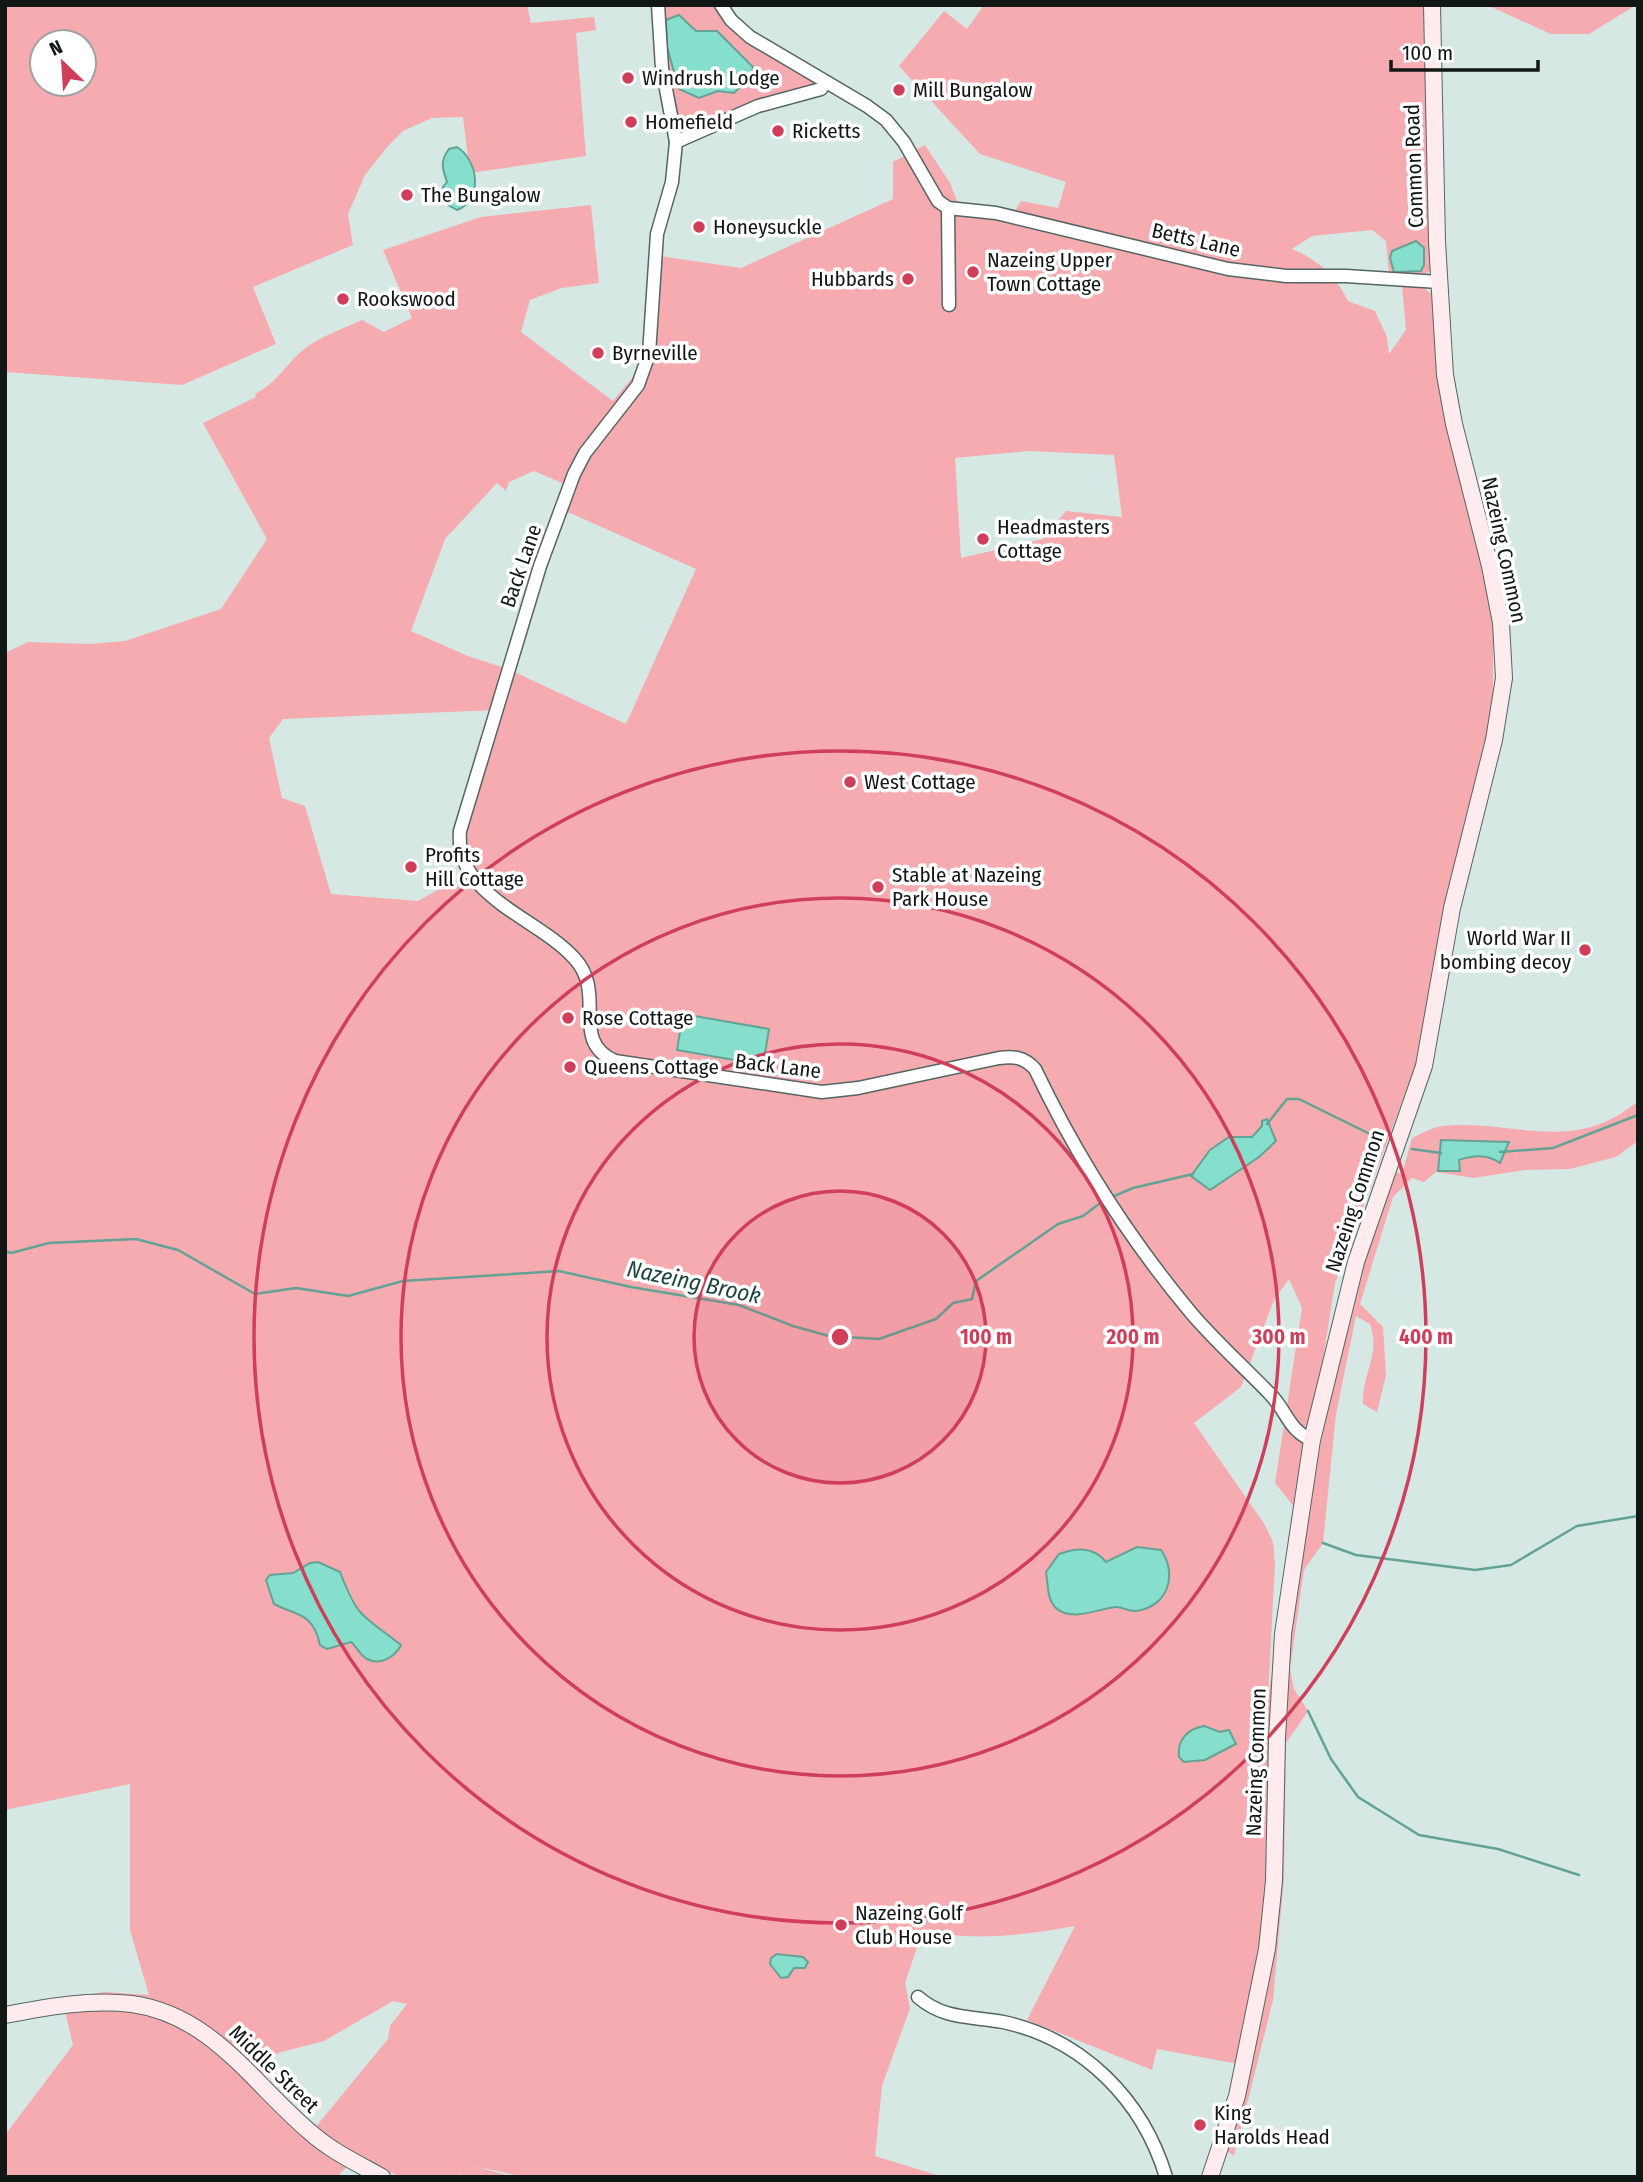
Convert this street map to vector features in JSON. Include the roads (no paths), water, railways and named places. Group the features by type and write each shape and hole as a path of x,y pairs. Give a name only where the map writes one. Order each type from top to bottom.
{"street":[{"name":"Back Lane","path":"658,5 662,68 676,142 672,182 657,234 652,327 645,371 638,385 585,453 542,559 460,831 458,849 463,866 490,894 555,940 576,959 591,987 590,1034 594,1046 603,1056 615,1061 822,1092 858,1088 999,1058 1013,1056 1026,1060 1035,1069 1094,1175 1150,1260 1193,1314 1277,1401 1290,1425 1312,1440"},
{"path":"722,5 731,20 750,37 886,120 904,142 938,201 948,208 949,305"},
{"name":"Common Road","path":"1432,5 1437,242"},
{"path":"676,142 758,106 821,89 826,82"},
{"name":"Betts Lane","path":"948,208 996,213 1228,269 1286,276 1346,276 1439,282"},
{"name":"Nazeing Common","path":"1210,2177 1237,2096 1267,1949 1274,1881 1276,1738 1283,1634 1312,1440 1356,1262 1424,1066 1452,908 1494,740 1504,678 1501,623 1490,566 1454,424 1445,375 1437,242"},
{"path":"918,1997 941,2013 1024,2028 1079,2055 1121,2091 1151,2135 1166,2177"},
{"name":"Middle Street","path":"5,2015 93,2002 133,2004 178,2018 222,2044 323,2143 382,2177"}],"waterway":[{"name":"Nazeing Brook","path":"1267,1124 1287,1099 1299,1099 1382,1140"},
{"name":"Nazeing Brook","path":"1500,1152 1553,1148 1638,1115"},
{"name":"Nazeing Brook","path":"1412,1149 1441,1153"},
{"name":"Nazeing Brook","path":"1112,1197 1133,1188 1193,1174"},
{"name":"Nazeing Brook","path":"5,1251 11,1253 49,1243 136,1239 178,1250 255,1294 296,1288 348,1296 403,1281 559,1271 631,1287 739,1305 793,1326 829,1336 879,1339 936,1319 953,1303 972,1299 976,1281 1058,1224 1083,1216 1103,1201"},
{"path":"1323,1543 1356,1555 1475,1570 1511,1565 1577,1526 1638,1516"},
{"path":"1308,1711 1331,1759 1358,1797 1419,1835 1498,1849 1579,1875"}],"place":[{"name":"Windrush Lodge","path":"628,78"},
{"name":"Mill Bungalow","path":"899,90"},
{"name":"Homefield","path":"631,122"},
{"name":"Ricketts","path":"778,131"},
{"name":"The Bungalow","path":"407,195"},
{"name":"Honeysuckle","path":"699,227"},
{"name":"Nazeing Upper Town Cottage","path":"973,272"},
{"name":"Hubbards","path":"908,279"},
{"name":"Rookswood","path":"343,299"},
{"name":"Byrneville","path":"598,353"},
{"name":"Headmasters Cottage","path":"983,539"},
{"name":"West Cottage","path":"850,782"},
{"name":"Profits Hill Cottage","path":"411,867"},
{"name":"Stable at Nazeing Park House","path":"878,887"},
{"name":"World War II bombing decoy","path":"1585,950"},
{"name":"Rose Cottage","path":"568,1018"},
{"name":"Queens Cottage","path":"570,1067"},
{"name":"Nazeing Golf Club House","path":"841,1925"},
{"name":"King Harolds Head","path":"1200,2125"}]}
